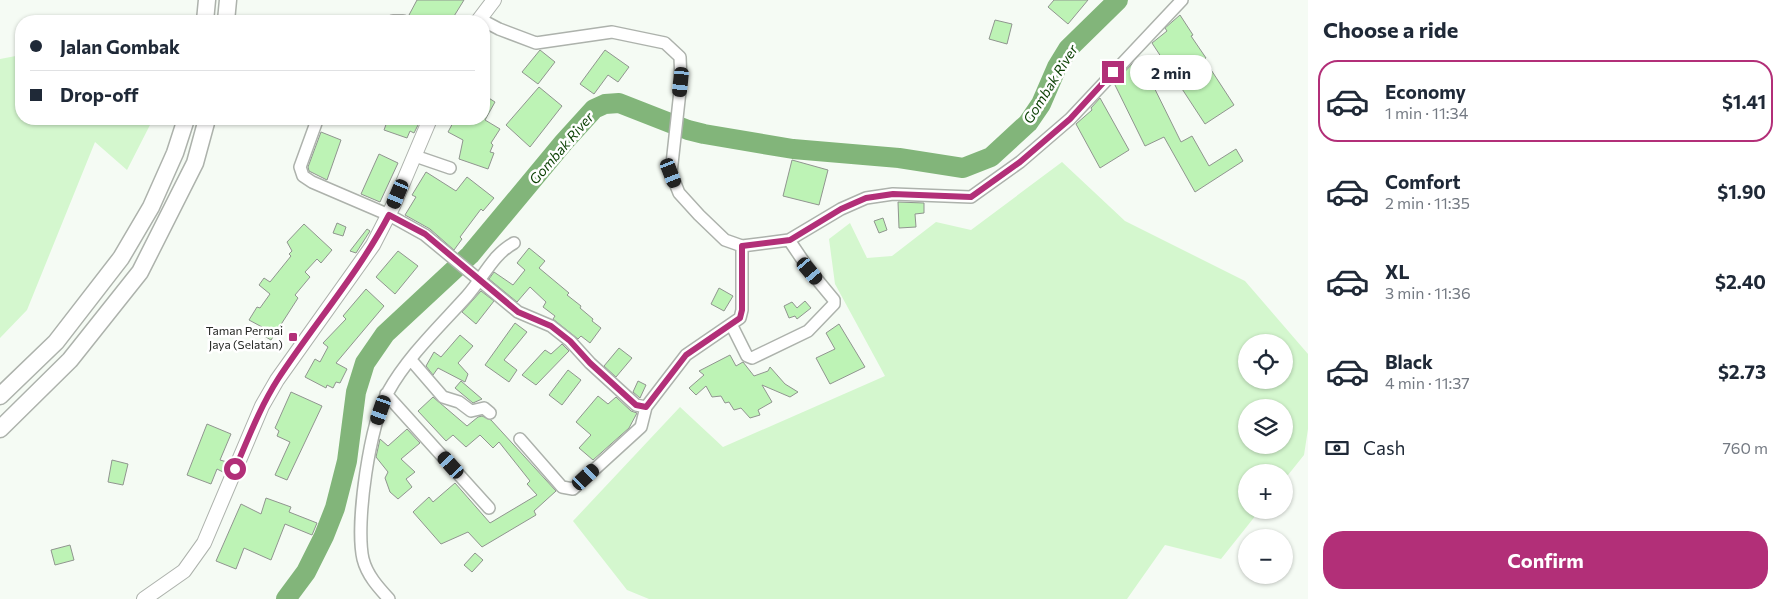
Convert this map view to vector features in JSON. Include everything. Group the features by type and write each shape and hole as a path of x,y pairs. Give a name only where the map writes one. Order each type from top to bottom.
{"highway":[{"path":"206,15 207,0"},
{"path":"227,15 228,0"},
{"path":"0,396 56,342 121,258 151,207 175,152 184,125"},
{"path":"0,429 70,360 140,272 195,163 205,125"}],"main road":[{"path":"483,15 494,0"},
{"path":"144,599 184,571 194,560 204,543 262,406 277,380 373,246 389,215 428,125"}],"street":[{"path":"490,26 536,43 612,32 665,43 680,57 681,82 671,173 679,192 699,215 725,240 742,246 790,240 841,209 866,198 893,194 971,197 1020,162 1070,119 1182,0"},
{"path":"315,125 300,167 303,176 312,182 389,215 425,234 518,312 551,326 570,341 590,363 636,405 646,407"},
{"path":"415,156 450,168"},
{"path":"732,326 747,356 752,358 808,331 834,304 834,300 810,271 790,240"},
{"path":"390,599 371,580 363,559 362,540 366,466 375,425 386,394 411,360 480,282 499,252 514,243"},
{"path":"520,439 562,487 573,489 641,427 646,407 686,355 732,326 740,318 742,310 742,246"},
{"path":"411,360 442,397 459,402 470,411 484,408 490,413"},
{"path":"386,394 489,508"}],"green space":[{"path":"15,56 15,125 150,125 127,170 95,142 27,310 0,338 0,59"},
{"path":"1062,162 1125,221 1245,281 1291,334 1238,334 1238,389 1293,389 1293,337 1308,354 1308,429 1304,455 1293,469 1293,464 1238,464 1238,519 1253,519 1245,529 1238,529 1238,538 1221,559 1165,545 1127,599 649,599 627,590 573,521 680,407 723,447 885,376 835,284 829,239 850,223 867,258 892,256 936,222 971,230"}],"building":[{"path":"417,0 464,0 455,15 409,15"},
{"path":"1054,0 1088,0 1068,24 1048,7"},
{"path":"1180,15 1206,58 1204,59 1234,105 1205,124 1152,43 1167,31 1165,28"},
{"path":"995,20 1012,24 1007,44 989,39"},
{"path":"540,50 555,62 538,84 522,72"},
{"path":"605,50 629,67 618,82 608,75 594,94 580,84"},
{"path":"1140,59 1181,142 1192,136 1209,166 1236,149 1243,161 1195,192 1164,137 1145,146 1114,83 1134,62"},
{"path":"539,87 562,106 530,147 506,125"},
{"path":"1100,98 1129,150 1100,168 1076,124 1092,110 1091,108"},
{"path":"490,99 495,102 490,111"},
{"path":"490,123 500,129 491,143 493,145 490,152 494,153 488,169 459,159 463,140 448,132 452,125 490,125"},
{"path":"386,125 418,125 414,133 410,131 407,138 384,130"},
{"path":"321,132 341,140 327,180 309,171 308,167"},
{"path":"379,154 398,163 380,202 361,194"},
{"path":"792,160 828,170 819,205 783,196"},
{"path":"426,172 456,191 467,177 494,198 483,211 481,209 460,237 462,239 454,250 430,229 405,215 416,197 412,195"},
{"path":"898,202 924,203 924,213 915,214 916,227 899,228"},
{"path":"883,218 887,230 879,233 874,221"},
{"path":"337,223 346,227 343,236 333,233"},
{"path":"304,224 332,250 321,263 317,259 305,272 310,277 295,295 298,298 271,340 259,333 262,327 249,320 257,307 260,308 270,294 259,285 264,278 270,282 291,256 289,254 292,251 287,242"},
{"path":"367,229 370,231 356,253 350,251"},
{"path":"529,248 545,261 539,268 569,293 567,295 581,306 580,308 601,328 590,343 581,336 578,339 553,319 555,316 543,307 546,302 530,287 517,302 489,279 494,272 513,285 525,270 517,263"},
{"path":"398,251 418,266 395,294 376,277"},
{"path":"719,288 733,296 724,311 711,304"},
{"path":"366,289 384,306 336,363 347,369 340,383 336,382 333,388 327,385 326,388 305,377 315,359 320,362 328,347 323,343 346,319 343,316"},
{"path":"481,291 494,301 476,324 462,312"},
{"path":"805,301 811,308 797,319 795,316 789,318 784,306 792,302 797,308"},
{"path":"515,323 527,332 504,360 517,370 509,382 485,365"},
{"path":"839,324 865,367 830,384 816,358 835,349 826,333"},
{"path":"460,335 473,346 458,363 468,374 465,382 438,368 433,375 426,366 434,352 441,357"},
{"path":"562,344 569,351 536,385 522,375 545,350 551,354"},
{"path":"619,348 632,358 616,377 604,366"},
{"path":"730,355 736,366 743,362 754,376 768,371 770,367 785,384 798,392 790,397 762,385 772,402 758,410 760,415 750,418 741,408 734,410 729,402 725,403 721,396 712,397 706,386 696,395 689,388 704,375 699,371"},
{"path":"568,370 581,380 562,405 549,395"},
{"path":"461,381 482,399 473,403 455,388"},
{"path":"638,381 646,385 640,398 633,392"},
{"path":"291,392 322,406 287,480 275,475 290,442 277,436 279,431 275,428"},
{"path":"598,396 608,404 616,397 631,411 637,413 629,428 593,460 579,448 591,435 576,422"},
{"path":"433,397 467,426 482,416 491,420 556,491 534,511 536,515 482,547 468,532 441,544 413,512 429,497 433,502 455,483 490,523 537,495 527,484 530,481 499,442 493,448 480,435 466,447 453,435 446,441 418,411"},
{"path":"207,424 231,434 220,460 227,462 223,472 217,469 211,484 187,475"},
{"path":"407,429 420,443 401,459 415,472 406,479 412,487 398,499 390,492 385,478 388,472 376,457 380,439 388,446"},
{"path":"112,460 128,464 123,485 108,482"},
{"path":"266,498 291,507 289,512 317,523 312,535 285,524 271,560 244,548 236,569 216,561 241,504 261,514"},
{"path":"70,545 74,560 55,565 51,550"},
{"path":"475,553 483,560 472,572 464,565"}],"waterway":[{"name":"Gombak River","path":"286,599 306,572 324,536 335,508 347,461 356,392 365,363 385,334 470,255 564,142 594,109 605,104 619,103 688,130 704,134 793,149 899,158 963,168 991,157 1028,123 1041,104 1057,67 1068,49 1118,0"}],"place":[{"name":"Taman Permai Jaya (Selatan)","path":"293,337"}],"route":[{"path":"235,469 262,406 277,380 373,246 389,215 425,234 518,312 551,326 570,341 590,363 636,405 646,407 686,355 732,326 740,318 742,310 742,246 790,240 841,209 866,198 893,194 971,197 1020,162 1070,119 1113,72"}]}
